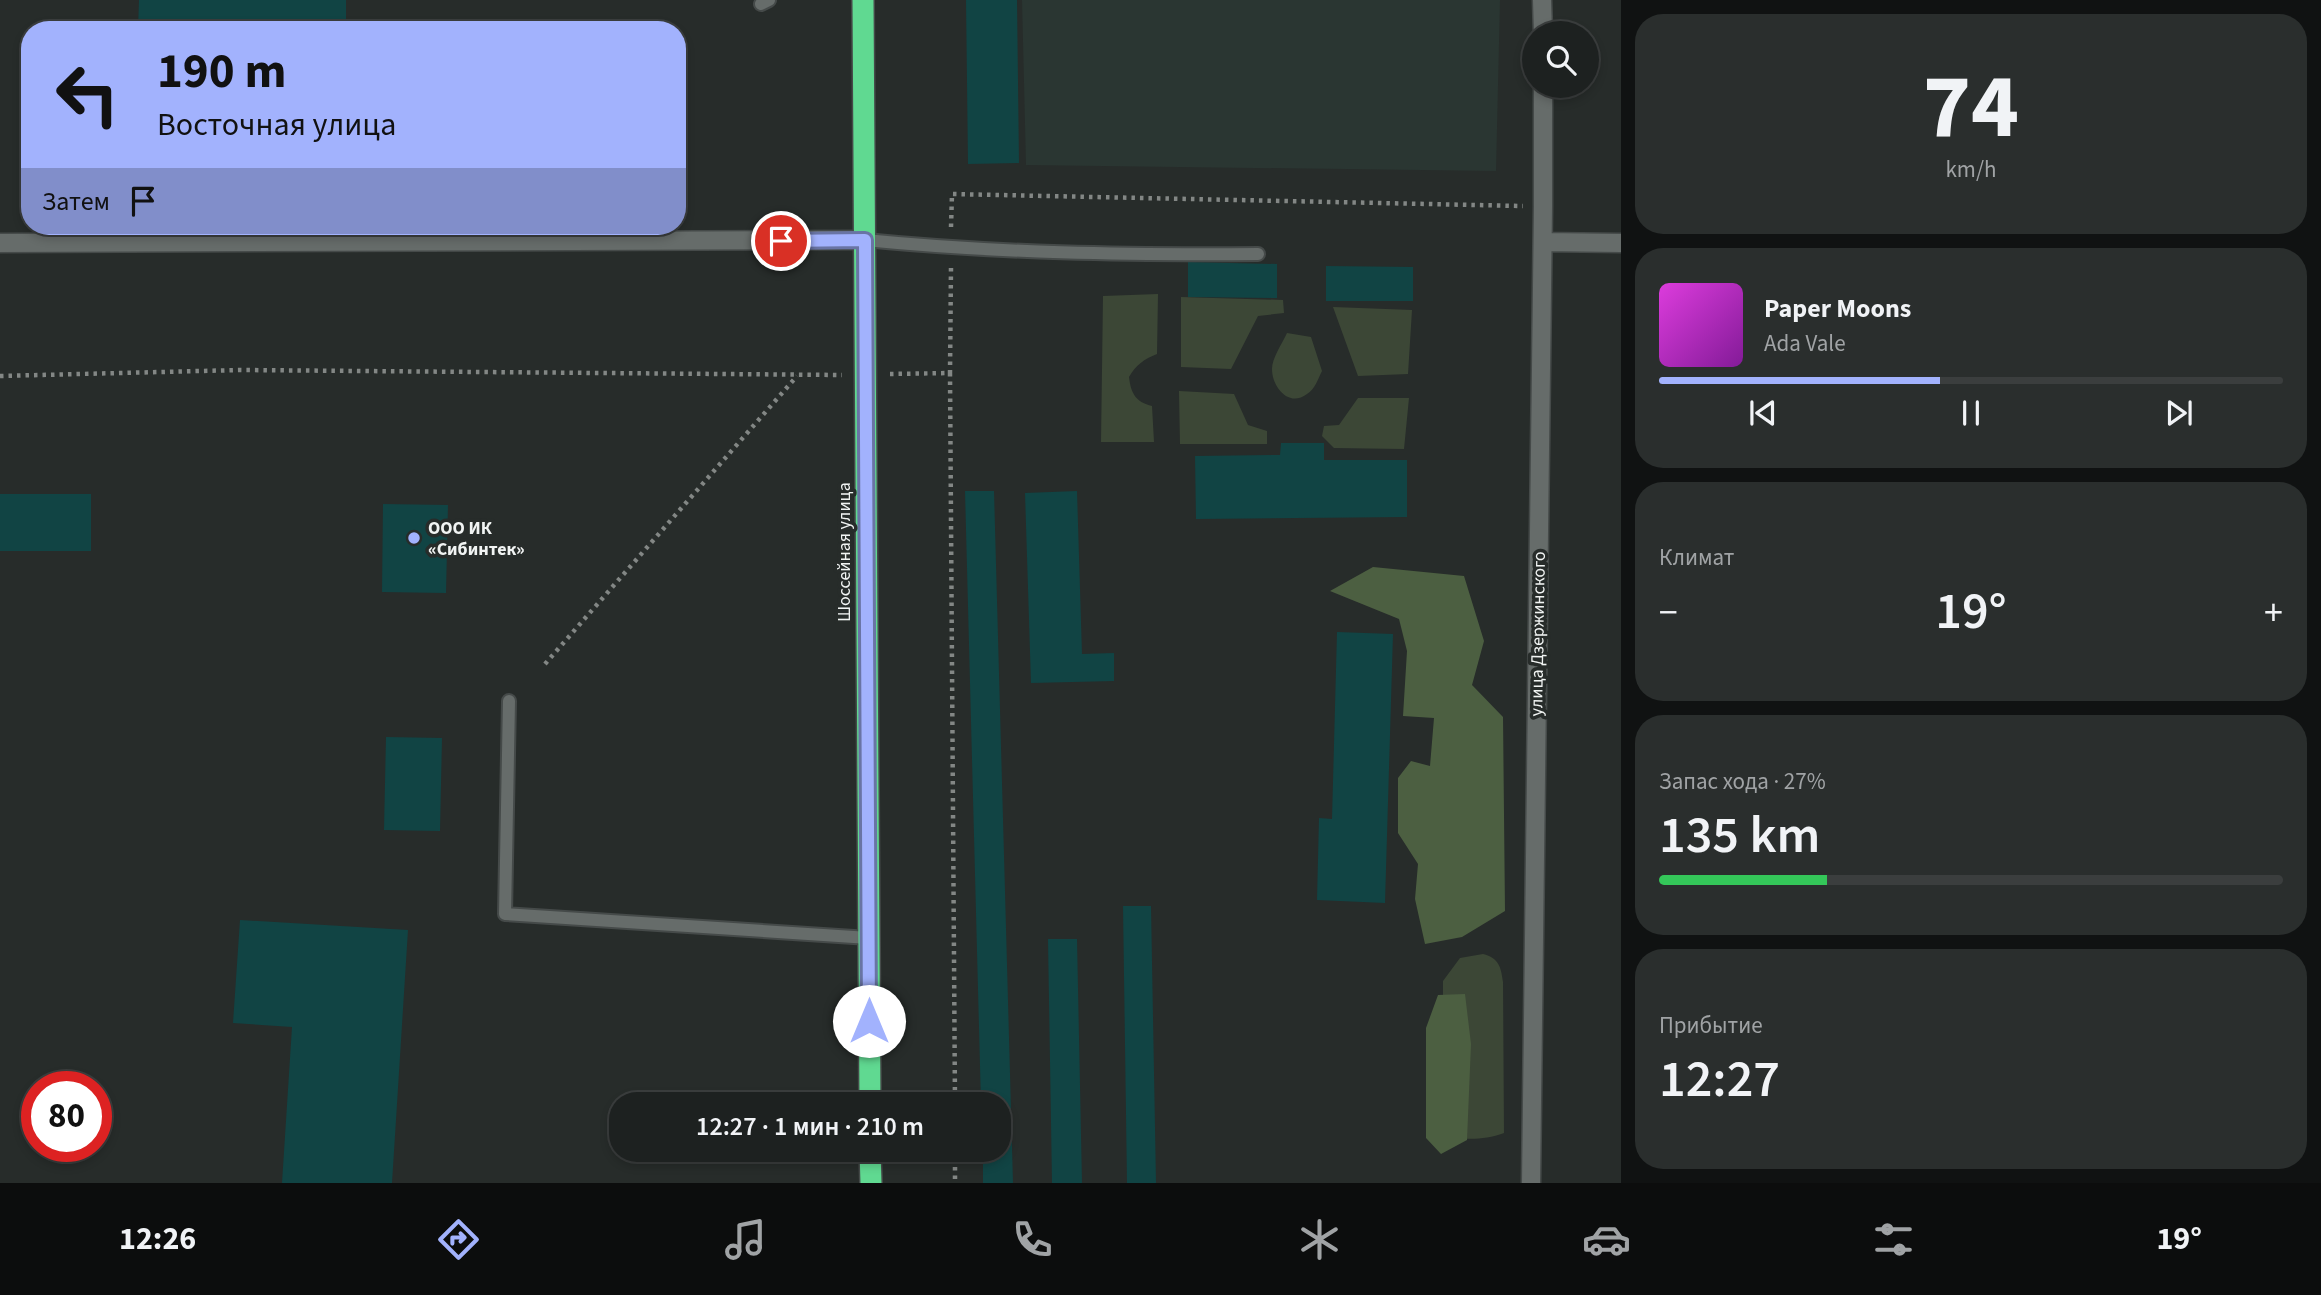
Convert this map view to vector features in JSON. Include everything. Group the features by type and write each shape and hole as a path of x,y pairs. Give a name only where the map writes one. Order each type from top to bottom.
{"highway":[{"name":"Шоссейная улица","path":"863,0 870,1092"},
{"path":"870,1162 870,1183"}],"street":[{"path":"1542,0 1542,21"},
{"name":"улица Дзержинского","path":"1531,1183 1543,98"},
{"path":"0,243 865,240"},
{"path":"1543,242 1621,243"}],"lane":[{"path":"865,240 951,249 1107,255 1258,254"},
{"path":"509,701 505,914 869,938"}],"path":[{"path":"954,1092 950,373 953,194 1543,206"},
{"path":"0,376 240,370 797,376 950,373"},
{"path":"545,664 797,376"},
{"path":"955,1162 955,1183"}],"shaded area":[{"path":"1022,0 1500,0 1496,171 1026,165"}],"green space":[{"path":"1158,294 1157,354 1141,363 1129,377 1135,396 1152,406 1154,442 1101,442 1103,296"},
{"path":"1181,297 1283,300 1284,313 1258,316 1231,369 1181,367"},
{"path":"1333,307 1412,310 1408,374 1358,376"},
{"path":"1287,333 1311,337 1322,371 1307,394 1294,399 1278,389 1272,369"},
{"path":"1179,391 1234,394 1248,425 1267,431 1267,444 1180,444"},
{"path":"1358,398 1409,398 1404,449 1334,448 1322,436 1324,426 1339,425"},
{"path":"1373,567 1464,576 1484,641 1472,685 1503,717 1505,911 1462,937 1425,944 1415,899 1418,864 1398,833 1398,778 1411,761 1430,766 1434,718 1403,716 1407,651 1399,619 1330,591"},
{"path":"1483,954 1493,958 1498,964 1503,982 1504,1133 1466,1139 1443,1137 1443,981 1460,958"},
{"path":"1465,994 1471,1044 1467,1140 1441,1154 1426,1138 1426,1028 1438,995"}],"building":[{"path":"139,0 346,0 346,21 138,21"},
{"path":"966,0 1017,0 1019,163 968,164"},
{"path":"1188,262 1277,264 1277,298 1188,297"},
{"path":"1326,266 1413,267 1413,301 1326,301"},
{"path":"1281,443 1324,443 1324,460 1407,460 1407,517 1196,519 1195,456 1280,455"},
{"path":"965,491 994,491 1011,1092 981,1092"},
{"path":"1077,491 1082,654 1114,653 1114,681 1031,683 1025,493"},
{"path":"0,494 91,494 91,551 0,551"},
{"path":"383,504 448,505 446,593 382,592"},
{"path":"1337,632 1393,634 1385,903 1317,900 1319,818 1332,819"},
{"path":"386,737 442,738 440,831 384,830"},
{"path":"1123,906 1151,906 1156,1183 1127,1183"},
{"path":"240,920 408,930 392,1183 282,1183 292,1027 233,1023"},
{"path":"1048,939 1077,939 1082,1183 1052,1183"},
{"path":"1011,1110 1013,1183 983,1183 983,1162 1011,1162"}],"place":[{"name":"ООО ИК «Сибинтек»","path":"414,538"}],"route":[{"path":"781,241 865,240 869,1021"}]}
